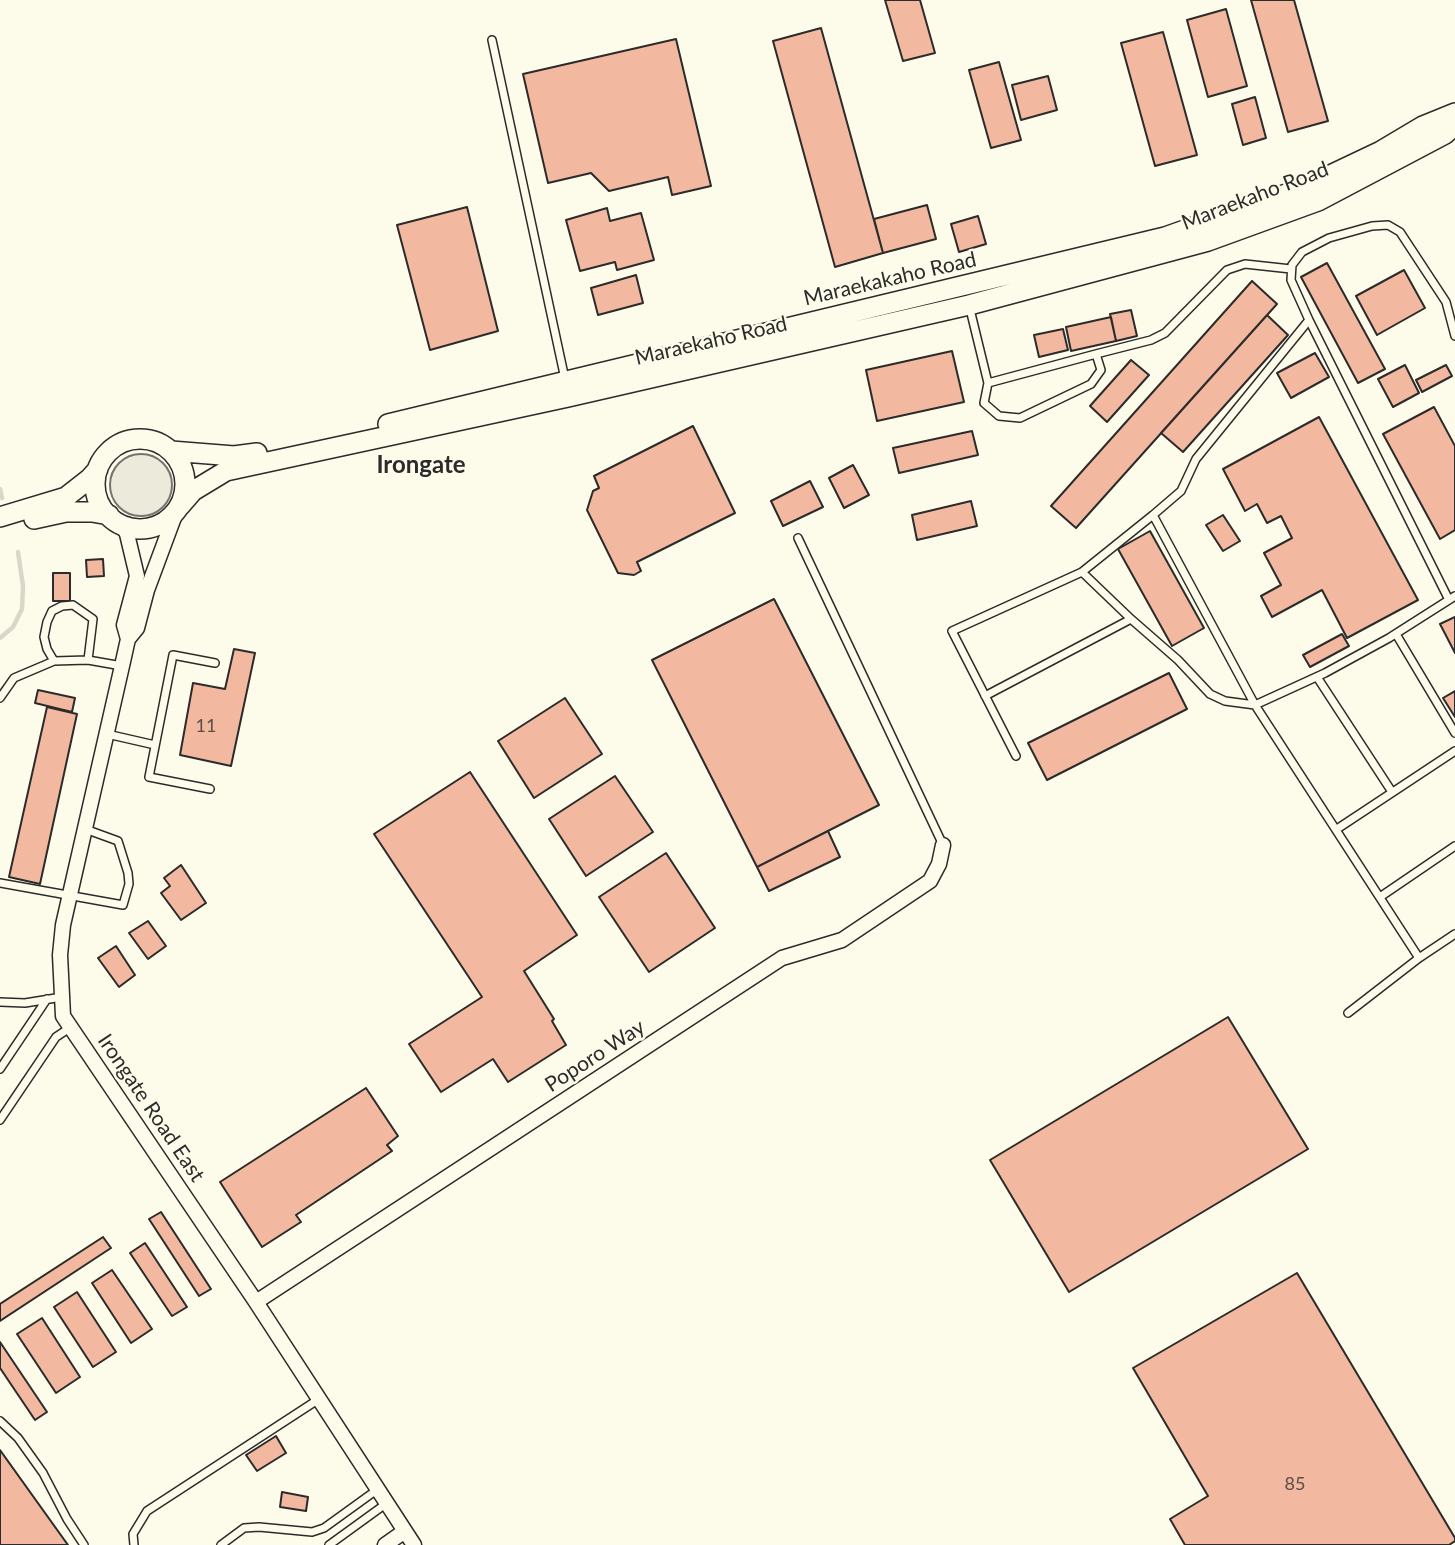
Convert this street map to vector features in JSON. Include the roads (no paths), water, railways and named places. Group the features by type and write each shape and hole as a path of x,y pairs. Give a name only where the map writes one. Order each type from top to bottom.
{"main road":[{"name":"Maraekakaho Road","path":"178,509 193,491 226,471 1165,237 1303,188 1381,151 1423,126 1455,113"},
{"name":"Maraekaho Road","path":"566,388 969,305 1208,241 1318,201 1445,134 1455,125"},
{"path":"0,529 66,512 92,512 142,529 157,526 178,509 185,492 185,477 180,463 171,451 158,442 129,440 115,446 98,469 95,483 97,498 116,520"},
{"path":"171,451 234,456 321,446"},
{"path":"7,515 66,497 98,469"}],"street":[{"path":"128,639 137,628 147,590 178,509"},
{"path":"116,520 127,534 137,576 124,625 128,639"},
{"name":"Irongate Road East","path":"128,639 63,925 60,955 63,1016 256,1302 414,1545"},
{"name":"Poporo Way","path":"256,1302 782,958 842,940 930,881 939,864 943,845"},
{"path":"385,1545 405,1531"}],"lane":[{"path":"492,40 566,388"},
{"path":"1082,572 1178,660 1210,694 1225,701 1255,705 1317,677 1395,634 1452,598 1309,320 1291,280 1292,265 1302,252 1329,238 1373,226 1388,225 1400,232 1446,302 1455,336"},
{"path":"988,383 1151,340 1165,333 1227,270 1245,264 1291,269"},
{"path":"964,285 988,383 984,403 999,416 1020,418 1091,384 1101,370 1096,354"},
{"path":"1016,756 952,631 1082,572 1181,491 1196,459 1309,320"},
{"path":"1153,515 1255,705 1419,958"},
{"path":"798,538 943,845"},
{"path":"54,661 44,637 47,622 52,611 62,606 74,605 93,619 88,660"},
{"path":"985,696 1131,619"},
{"path":"1395,634 1455,733"},
{"path":"210,789 149,777 173,655 215,663"},
{"path":"0,698 14,678 54,661 88,660 122,666"},
{"path":"1317,677 1392,792"},
{"path":"107,734 155,745"},
{"path":"1337,829 1455,751"},
{"path":"0,883 123,905 128,873 118,841 85,829"},
{"path":"1380,897 1455,846"},
{"path":"1348,1013 1455,934"},
{"path":"0,1002 25,1003 62,997"},
{"path":"0,1069 47,999"},
{"path":"0,1120 56,1037 71,1027"},
{"path":"134,1545 133,1534 146,1511 319,1399"},
{"path":"0,1421 18,1438 43,1473 84,1545"},
{"path":"221,1545 244,1528 312,1532 324,1528 378,1489"},
{"path":"329,1545 387,1503"}],"waterway":[{"path":"0,489 2,498"},
{"path":"0,638 13,627 22,609 23,586 18,552"}],"district":[{"name":"Irongate","path":"421,465"}]}
